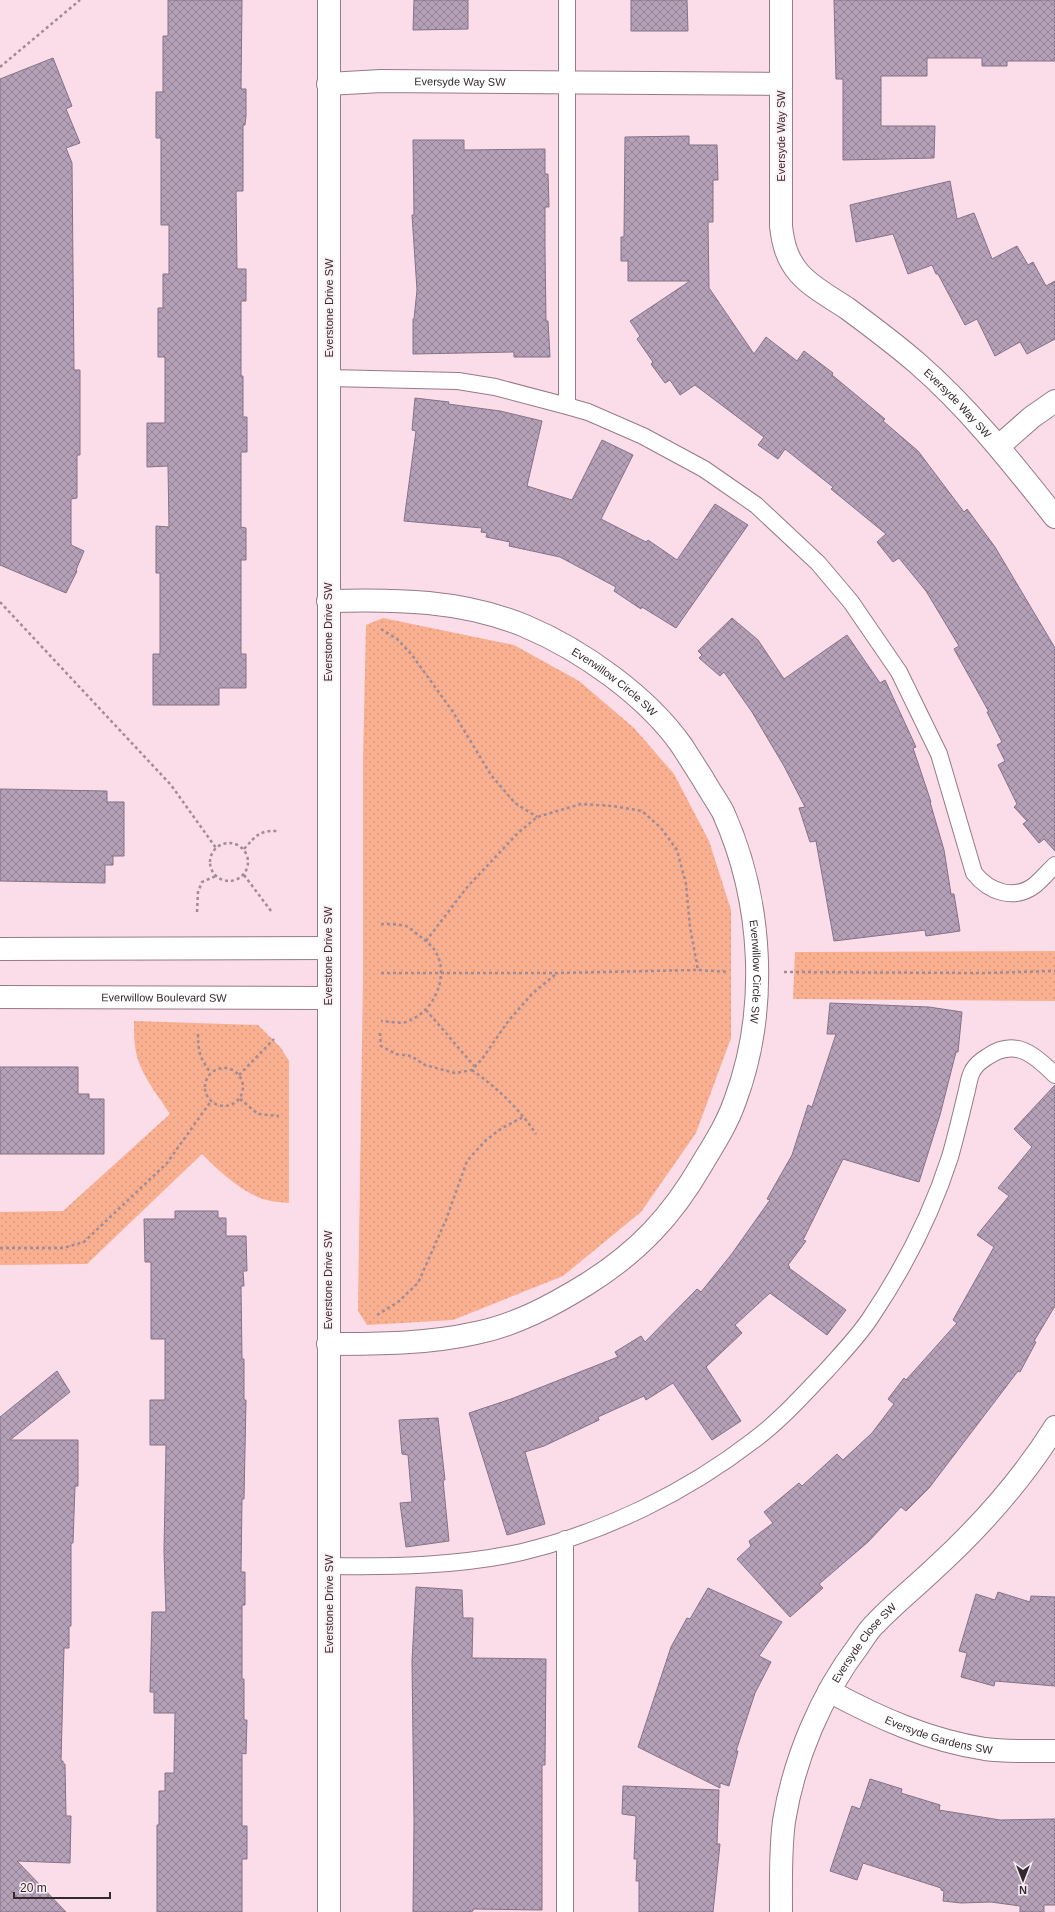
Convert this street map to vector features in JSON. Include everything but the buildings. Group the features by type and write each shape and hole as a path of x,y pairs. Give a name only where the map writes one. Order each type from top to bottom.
{"street":[{"name":"Everstone Drive SW","path":"329,0 329,1912"},
{"path":"781,0 781,84"},
{"name":"Eversyde Way SW","path":"328,84 381,81 781,84 781,226 783,246 787,256 798,273 806,280 851,312 918,364 967,411 999,446 1055,517"},
{"name":"Eversyde Way SW","path":"999,446 1032,417 1055,401"},
{"name":"Everwillow Circle SW","path":"328,601 400,600 447,604 482,612 525,626 561,644 594,662 620,683 655,714 681,744 722,810 733,840 751,902 758,972 754,1024 746,1068 734,1103 717,1139 691,1184 640,1246 604,1273 559,1302 515,1321 478,1333 422,1343 328,1344"},
{"path":"0,949 328,948"},
{"name":"Everwillow Boulevard SW","path":"0,997 328,998"},
{"name":"Eversyde Close SW","path":"781,1912 784,1823 791,1785 807,1739 829,1691 847,1660 874,1624 935,1568 987,1515 1043,1447 1055,1427"},
{"name":"Eversyde Gardens SW","path":"829,1691 869,1713 927,1735 986,1749 1055,1751"}],"lane":[{"path":"567,0 567,406"},
{"path":"329,378 458,381 495,387 588,412 643,436 704,469 756,505 818,563 850,602 881,645 899,672 920,712 939,754 974,873 980,881 997,892 1010,894 1022,892 1034,886 1055,865"},
{"path":"329,1566 381,1567 451,1563 522,1552 594,1529 636,1511 712,1470 756,1439 799,1400 870,1319 903,1263 930,1211 956,1134 972,1071 995,1051 1011,1046 1038,1058 1055,1075"},
{"path":"565,1539 565,1912"}],"path":[{"path":"0,67 80,0"},
{"path":"0,602 171,785 216,848"},
{"path":"381,629 397,639 412,655 453,712 491,775 515,803 537,817"},
{"path":"426,941 468,886 518,833 537,817 581,804 613,806 642,811 661,828 677,850 686,884 690,927 698,970"},
{"path":"244,849 257,835 267,831 278,831"},
{"path":"228,842 240,845 244,849 249,862 244,875 234,881 228,881 216,876 210,865 210,858 216,848 228,842"},
{"path":"244,875 271,911"},
{"path":"197,912 198,892 202,882 216,876"},
{"path":"381,924 406,926 426,941 436,951 440,965 440,983 430,1006 426,1010 405,1022 381,1021"},
{"path":"381,973 557,973 698,970 725,972 981,973 1055,971"},
{"path":"380,1032 381,1046 396,1054 411,1056 425,1064 455,1073 472,1070 482,1059 509,1020 532,994 557,973"},
{"path":"426,1010 475,1067"},
{"path":"198,1034 198,1051 204,1064 211,1073"},
{"path":"239,1075 274,1039"},
{"path":"222,1068 235,1070 239,1075 244,1087 240,1099 229,1106 222,1107 211,1101 205,1090 205,1084 211,1073 222,1068"},
{"path":"472,1070 494,1086 524,1116 536,1134"},
{"path":"240,1099 258,1114 278,1116"},
{"path":"0,1248 63,1248 84,1242 167,1163 211,1101"},
{"path":"376,1316 398,1302 418,1283 446,1220 467,1161 486,1140 502,1128 524,1116"}],"shaded area":[{"path":"383,618 514,645 579,681 634,728 674,774 709,841 731,910 731,1038 696,1133 641,1212 563,1276 453,1320 367,1325 358,1311 363,978 363,759 366,625"},
{"path":"1055,951 1055,1001 793,999 795,952"},
{"path":"134,1021 258,1025 281,1048 289,1061 289,1203 267,1200 249,1193 232,1181 202,1154 87,1264 0,1265 0,1212 63,1211 170,1114 148,1082 140,1064 135,1046"}]}
